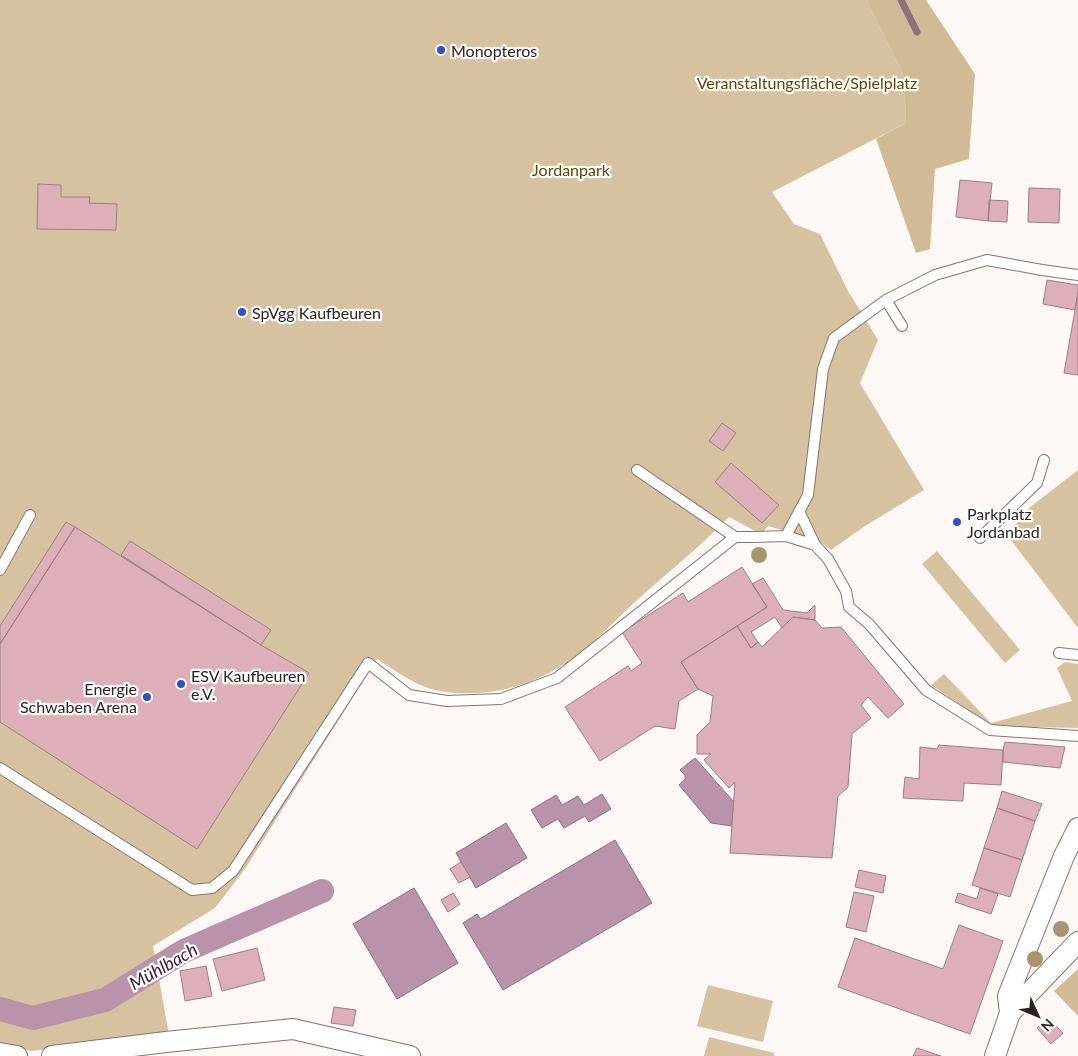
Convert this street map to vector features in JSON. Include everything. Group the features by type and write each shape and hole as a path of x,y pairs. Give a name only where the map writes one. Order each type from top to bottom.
{"street":[{"path":"1010,1013 1008,996 1064,856 1078,828"},
{"path":"995,1056 1010,1013 1078,942"},
{"path":"52,1056 293,1029 410,1056"},
{"path":"0,1053 17,1056"}],"lane":[{"path":"786,536 808,495 823,369 834,338 886,300 935,274 987,260 1078,275"},
{"path":"886,300 902,326"},
{"path":"980,538 1037,483 1044,460"},
{"path":"636,470 735,537 786,536 816,545"},
{"path":"799,511 816,545 828,559 846,591 849,607 868,624 926,690 990,730 1078,736"},
{"path":"0,570 30,515"},
{"path":"0,768 192,890 212,888 233,871 368,663 409,695 447,702 501,699 557,678 735,537"},
{"path":"1059,653 1078,655"}],"green space":[{"path":"0,0 866,0 904,76 906,123 772,192 794,224 820,234 848,291 878,340 860,383 924,490 865,526 831,550 819,541 768,526 761,534 729,517 579,654 549,673 530,682 479,693 443,692 418,684 377,659 245,869 215,908 153,946 169,1035 31,1051 0,1046"},
{"path":"1078,470 1078,628 1007,535 1029,508"},
{"path":"937,551 1020,650 1005,663 922,564"},
{"path":"1065,662 1078,664 1078,728 993,726 931,685 944,674 991,723 1072,701 1057,668"},
{"path":"708,985 773,1001 763,1042 697,1026"},
{"path":"709,1037 774,1053 774,1056 704,1056"}],"shaded area":[{"path":"866,0 926,0 975,74 969,159 935,169 930,249 916,253 876,139 906,123 904,76"},
{"path":"695,758 734,802 732,826 711,823 679,785 685,778 680,770"},
{"path":"602,794 611,809 589,822 585,816 564,828 558,819 542,828 531,810 556,795 562,805 578,796 584,805"},
{"path":"506,823 527,858 476,888 456,853"},
{"path":"615,840 652,903 503,990 463,923 477,914 481,919"},
{"path":"414,888 458,963 397,999 353,924"},
{"path":"1078,969 1078,1016 1054,991"}],"building":[{"path":"960,180 992,183 988,221 956,217"},
{"path":"38,184 61,185 61,197 90,197 89,203 117,204 116,230 37,229"},
{"path":"1029,188 1060,189 1059,223 1028,222"},
{"path":"989,200 1008,201 1007,222 988,221"},
{"path":"1047,280 1078,285 1075,310 1043,304"},
{"path":"1078,293 1078,375 1064,373"},
{"path":"722,423 736,433 723,451 709,441"},
{"path":"731,463 779,505 762,523 715,482"},
{"path":"66,522 75,527 0,644 0,626"},
{"name":"Energie Schwaben Arena","path":"75,527 261,645 309,673 197,849 0,722 0,644"},
{"path":"130,541 271,630 261,645 121,555"},
{"path":"742,567 767,607 681,662 698,689 679,701 675,729 655,726 600,761 565,707 628,666 631,671 642,663 622,632 683,593 688,602"},
{"path":"763,578 783,610 807,613 815,605 815,620 793,617 782,628 775,617 751,632 758,642 751,648 737,626 767,607 752,584"},
{"path":"793,617 815,620 822,628 841,627 904,704 888,718 868,697 861,705 871,718 852,734 848,787 838,796 832,858 730,853 735,782 729,788 704,760 711,754 697,754 697,735 710,722 713,696 698,689 681,662 737,626 751,648 758,642 762,647"},
{"path":"1005,742 1065,747 1060,768 1003,762"},
{"path":"939,745 1003,750 1001,785 964,783 963,801 903,798 905,777 919,779 920,747 937,749"},
{"path":"1002,791 1042,804 1035,821 997,808"},
{"path":"997,808 1035,821 1022,860 984,848"},
{"path":"984,848 1022,860 1010,897 972,885"},
{"path":"461,862 470,877 459,883 450,869"},
{"path":"859,870 886,876 883,893 855,887"},
{"path":"980,888 998,894 991,914 955,902 958,893 977,899"},
{"path":"854,892 874,896 866,932 846,927"},
{"path":"453,893 460,904 448,912 441,900"},
{"path":"959,925 1003,941 970,1034 838,987 855,938 943,969"},
{"path":"257,948 265,980 222,991 213,959"},
{"path":"206,966 212,996 185,1001 180,971"},
{"path":"334,1007 356,1010 353,1026 331,1023"},
{"path":"1048,1018 1063,1033 1051,1044 1037,1028"},
{"path":"917,1048 941,1056 913,1056"}],"waterway":[{"path":"901,0 917,32"},
{"name":"Mühlbach","path":"0,1009 33,1018 105,1000 184,951 322,891"}],"place":[{"name":"Monopteros","path":"441,50"},
{"name":"SpVgg Kaufbeuren","path":"242,312"},
{"name":"Parkplatz Jordanbad","path":"957,522"},
{"name":"ESV Kaufbeuren e.V.","path":"181,684"},
{"name":"Energie Schwaben Arena","path":"147,697"}],"park label":[{"name":"Veranstaltungsfläche/Spielplatz","path":"807,82"},
{"name":"Jordanpark","path":"571,169"}]}
